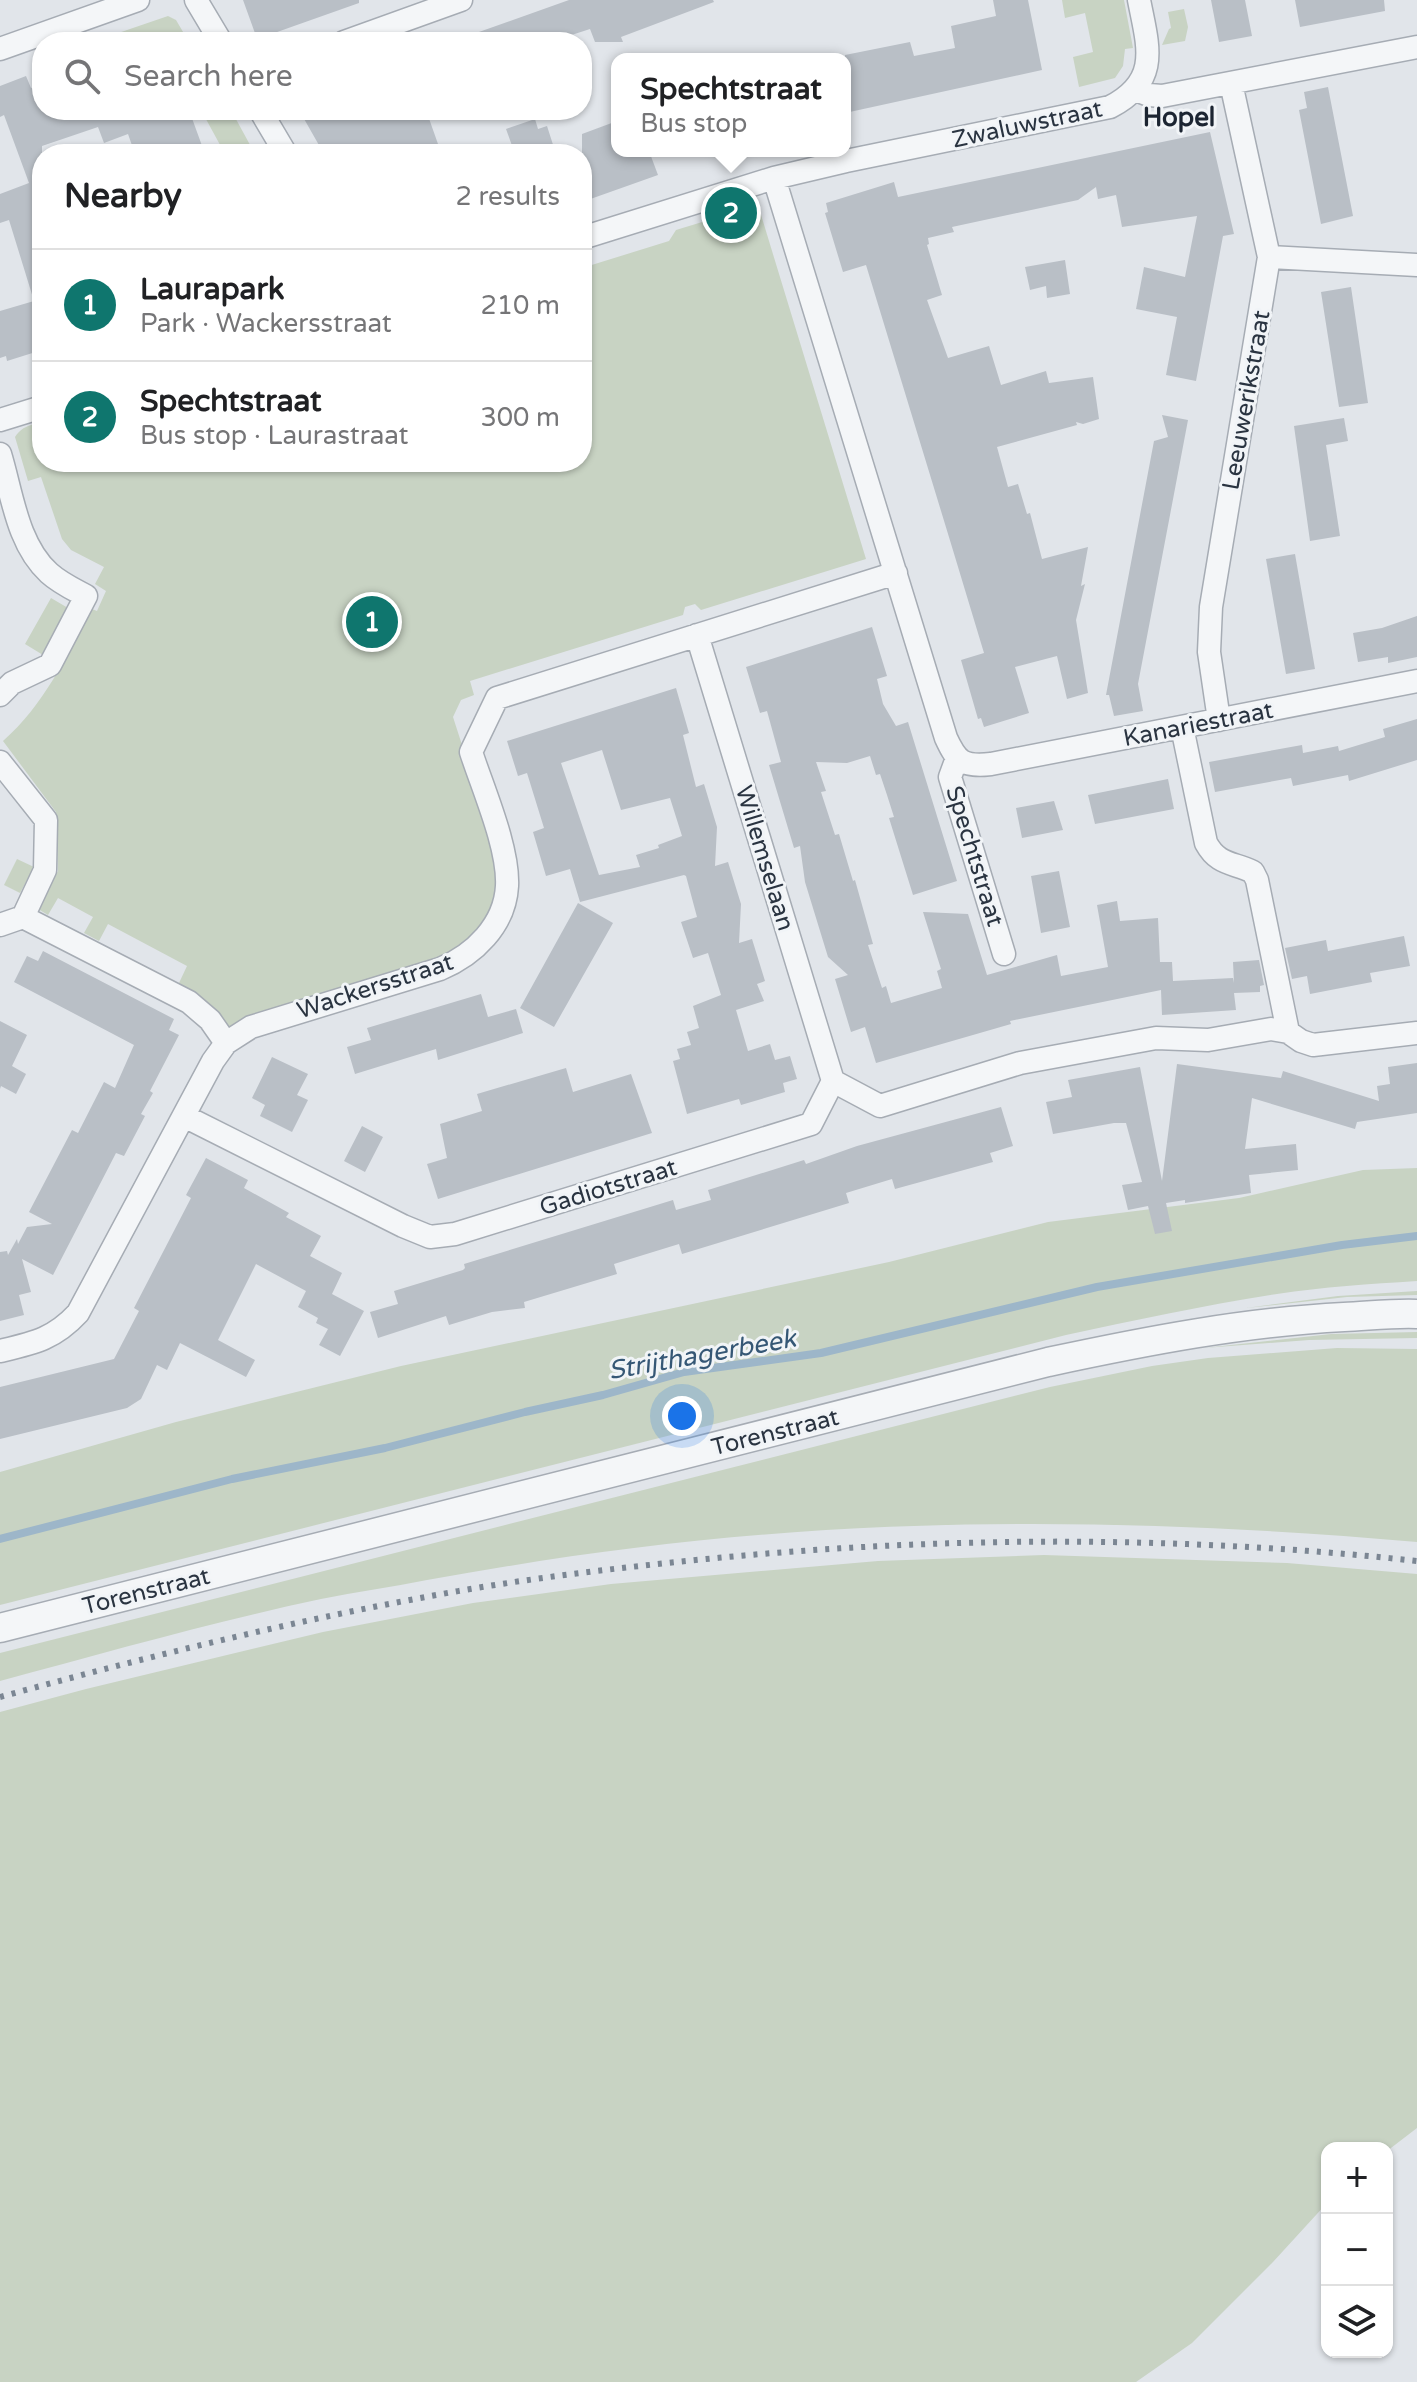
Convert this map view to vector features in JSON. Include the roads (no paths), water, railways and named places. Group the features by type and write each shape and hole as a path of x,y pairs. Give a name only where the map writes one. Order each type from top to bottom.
{"street":[{"path":"48,32 138,0"},
{"path":"196,0 215,32"},
{"path":"372,32 461,0"},
{"path":"1139,0 1148,56 1144,76 1136,90 1149,95 1162,96 1417,47"},
{"path":"0,49 32,38"},
{"name":"Leeuwerikstraat","path":"1219,720 1209,652 1211,607 1269,257 1231,83"},
{"name":"Zwaluwstraat","path":"592,235 774,178 1110,107 1136,90"},
{"path":"266,120 280,144"},
{"name":"Spechtstraat","path":"774,178 946,738 957,758 967,764 979,765"},
{"path":"1269,257 1417,265"},
{"path":"0,420 32,410"},
{"path":"0,454 28,547 50,574 86,596 50,665 12,683 0,695"},
{"name":"Wackersstraat","path":"0,1351 43,1340 62,1330 78,1313 202,1080 226,1043 251,1027 458,962 489,934 498,919 507,886 506,866 471,752 497,698 896,573"},
{"name":"Willemselaan","path":"697,635 833,1081"},
{"name":"Kanariestraat","path":"979,765 1417,681"},
{"path":"1182,727 1206,843 1212,854 1221,861 1253,872 1257,880 1288,1032"},
{"name":"Spechtstraat","path":"957,758 950,777 1004,954"},
{"path":"0,762 46,820 45,870 23,917 0,925"},
{"path":"23,917 189,1002 210,1020 226,1043"},
{"path":"833,1081 880,1106 1020,1063 1156,1038 1208,1040 1271,1029 1288,1032 1313,1045 1417,1033"},
{"name":"Gadiotstraat","path":"184,1116 430,1237 455,1234 811,1124 833,1081"},
{"name":"Torenstraat","path":"0,1628 1048,1362 1135,1344 1264,1324 1417,1314"}],"waterway":[{"name":"Strijthagerbeek","path":"0,1539 232,1479 385,1448 684,1372 821,1353 1097,1287 1342,1245 1417,1236"}],"railway":[{"path":"0,1697 220,1641 386,1605 540,1578 706,1559 883,1546 1061,1542 1239,1546 1417,1561"}],"place":[{"name":"Spechtstraat","path":"731,213"},
{"name":"Laurapark","path":"372,622"}],"district":[{"name":"Hopel","path":"1179,117"}]}
